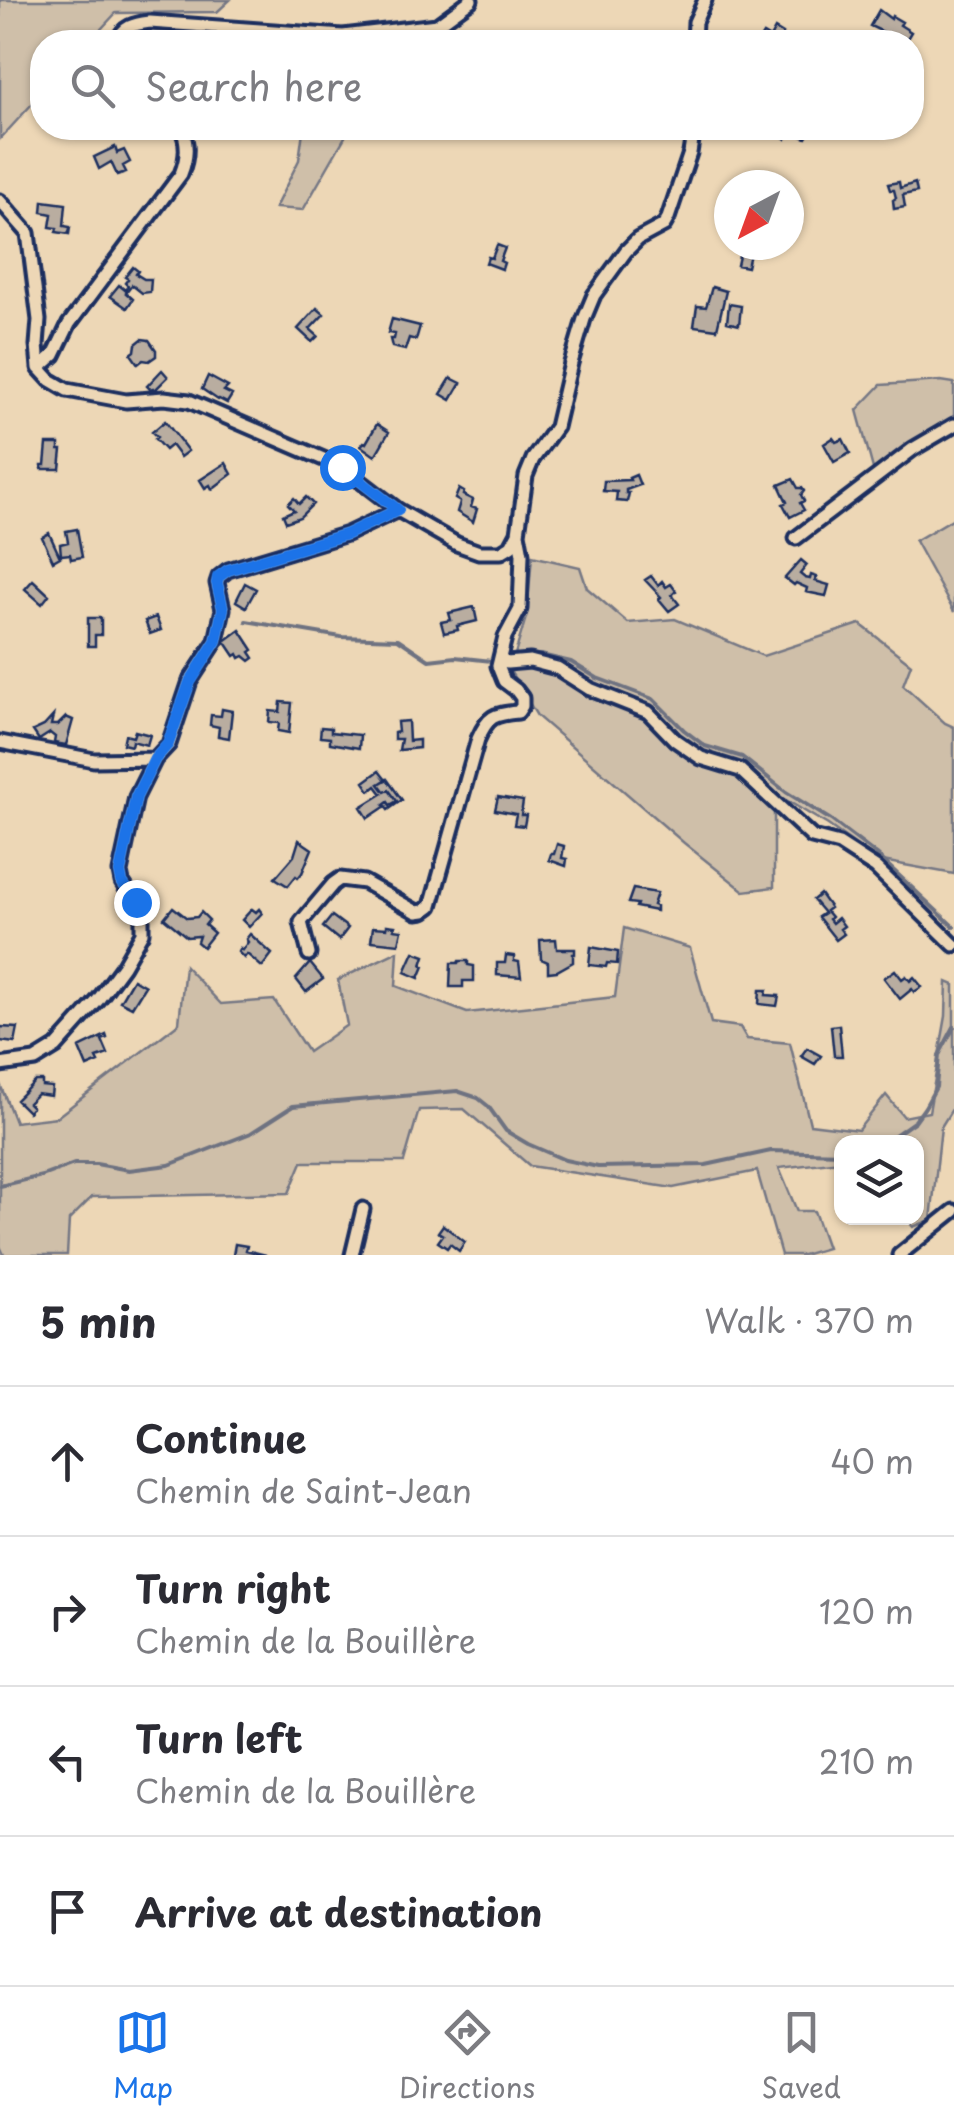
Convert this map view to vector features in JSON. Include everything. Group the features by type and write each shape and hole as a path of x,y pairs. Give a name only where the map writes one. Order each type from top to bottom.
{"street":[{"path":"398,30 437,25 470,0"},
{"path":"695,30 705,0"},
{"path":"124,30 130,25 150,22 260,30"},
{"path":"38,368 54,354 69,324 180,174 186,158 184,140"},
{"path":"308,954 301,922 340,879 364,882 418,912 431,906 478,739 496,714 518,712 522,706 522,698 500,675 498,666 502,645 520,608 522,554 518,533 526,476 556,427 588,307 626,251 638,239 664,225 692,140"},
{"path":"0,201 28,233 39,320 38,368 50,380 68,390 126,401 189,401 342,467 398,510 478,552 501,552 511,546 518,533"},
{"path":"796,538 913,448 954,424"},
{"path":"0,1065 35,1060 56,1046 98,1000 142,933 142,918 120,872 136,797 155,759 168,744 190,682 216,641 223,609 218,577 228,570 347,534 398,510"},
{"path":"500,660 557,668 590,689 648,712 675,740 701,758 740,770 812,836 839,844 876,868 954,946"},
{"path":"0,742 94,760 155,759"},
{"path":"352,1255 363,1209"},
{"path":"900,1255 954,1210"}],"shaded area":[{"path":"0,0 230,0 217,12 116,13 100,30 30,30 30,106 0,139"},
{"path":"302,140 343,140 303,210 275,208 299,160"},
{"path":"954,383 954,434 875,476 857,410 881,385"},
{"path":"954,518 954,612 915,541"},
{"path":"532,556 580,567 587,588 628,623 675,619 763,656 860,624 911,664 903,685 954,727 954,874 877,860 779,796 774,803 774,887 744,891 537,716 510,671 527,614"},
{"path":"624,928 690,948 711,1023 740,1027 747,1039 790,1043 810,1124 858,1130 886,1095 904,1117 929,1112 946,1016 947,982 954,985 954,1106 941,1127 931,1220 924,1223 924,1135 834,1135 834,1162 779,1168 797,1211 814,1211 827,1248 803,1255 781,1255 757,1171 673,1188 530,1166 464,1109 419,1110 404,1162 302,1162 289,1193 92,1197 69,1220 67,1255 4,1255 0,1246 0,1084 15,1122 57,1117 179,1023 185,966 221,1004 274,1000 308,1052 347,1025 338,980 398,951 396,986 467,1013 615,997"}],"building":[{"path":"879,10 902,22 900,25 908,30 879,30 870,26"},
{"path":"115,147 117,153 124,150 130,162 123,166 126,172 117,175 111,162 99,169 94,157"},
{"path":"899,182 900,188 915,183 917,192 903,195 905,207 894,209 896,198 888,184"},
{"path":"43,201 66,204 64,226 70,227 69,234 50,227 52,214 42,212"},
{"path":"497,245 505,248 500,261 504,263 502,269 486,263"},
{"path":"738,260 749,260 747,267 737,265"},
{"path":"133,267 138,271 136,274 151,279 150,292 142,293 132,285 126,293 133,299 127,308 110,296 119,285 125,290 125,277"},
{"path":"712,287 726,291 717,329 694,326 697,306 706,307"},
{"path":"729,304 741,306 739,325 727,322"},
{"path":"317,308 324,314 310,329 318,336 312,342 298,329"},
{"path":"392,319 420,326 416,340 409,338 405,350 392,347 390,339 395,334 388,333"},
{"path":"142,339 149,340 156,356 138,364 131,354"},
{"path":"162,370 168,377 155,390 150,389 147,386"},
{"path":"208,376 228,387 224,391 232,395 227,403 202,389"},
{"path":"451,378 461,383 451,400 441,394"},
{"path":"165,421 188,451 180,457 171,445 165,450 152,432"},
{"path":"377,424 389,432 375,456 361,446"},
{"path":"833,438 836,442 843,439 850,453 834,462 824,444"},
{"path":"47,444 59,444 60,469 42,469"},
{"path":"226,463 232,474 212,489 210,485 205,488 200,480"},
{"path":"636,475 640,485 626,490 627,502 616,501 617,492 603,491 604,481 630,480"},
{"path":"793,479 804,491 804,501 800,503 804,510 790,517 779,485"},
{"path":"459,489 473,500 471,507 477,509 473,522 457,512 460,502 455,499"},
{"path":"306,497 313,504 300,517 286,522 283,515 294,510 288,504 294,498 299,504"},
{"path":"77,529 82,557 71,559 70,554 61,555 60,544 68,542 66,531"},
{"path":"49,533 60,557 53,561 42,537"},
{"path":"801,560 807,565 800,574 810,579 811,575 817,577 815,581 829,585 826,596 806,592 807,588 785,578"},
{"path":"651,576 658,585 662,581 666,587 671,584 676,591 672,595 679,604 669,611 645,580"},
{"path":"33,580 49,595 42,604 25,589"},
{"path":"245,583 256,589 246,607 236,601"},
{"path":"474,607 477,621 444,633 441,622 451,620 449,613"},
{"path":"156,617 161,630 150,634 145,621"},
{"path":"88,618 101,618 101,635 95,635 95,646 88,646"},
{"path":"240,630 253,650 250,652 254,658 250,661 235,656 225,641"},
{"path":"281,702 292,703 289,733 278,731 279,723 269,722 270,711 280,712"},
{"path":"222,709 232,711 229,738 218,736 219,727 210,725 211,715 221,716"},
{"path":"53,716 51,725 58,725 66,717 73,720 66,745 54,743 55,737 50,733 39,740 33,731"},
{"path":"408,721 409,741 419,740 419,748 399,750 401,739 394,739 397,722"},
{"path":"321,727 360,735 359,748 330,743 330,738 320,737"},
{"path":"135,731 150,735 147,745 132,741 131,746 123,744 125,735 133,737"},
{"path":"379,771 386,780 379,784 397,801 390,805 388,802 368,818 361,807 382,794 376,786 370,791 364,782"},
{"path":"387,779 402,800 388,810 384,805 397,801 379,784"},
{"path":"498,797 523,801 524,826 514,825 516,814 495,810"},
{"path":"299,840 312,849 302,873 288,886 275,878 294,856"},
{"path":"557,844 564,846 562,858 567,859 566,866 549,860"},
{"path":"633,889 657,893 653,905 656,911 628,903"},
{"path":"820,894 830,908 826,911 832,923 838,918 844,926 840,929 844,934 836,940 818,917 824,913 813,900"},
{"path":"173,907 187,918 197,917 201,912 209,920 205,925 214,933 203,947 197,942 199,936 187,937 164,918"},
{"path":"252,909 262,913 249,927 242,920"},
{"path":"332,916 348,928 339,940 323,927"},
{"path":"387,925 402,930 399,944 371,941 373,927"},
{"path":"250,934 272,954 262,967 247,954 244,958 238,952"},
{"path":"556,939 557,949 575,949 575,954 573,962 548,972 548,962 541,959 540,940"},
{"path":"591,947 618,952 617,964 589,965"},
{"path":"414,952 425,956 419,978 405,972"},
{"path":"506,955 519,962 521,977 497,975 497,963 505,963"},
{"path":"459,961 474,966 474,981 463,981 463,987 450,987 451,963"},
{"path":"310,963 323,979 306,992 296,979"},
{"path":"895,970 902,979 906,976 910,981 914,977 922,987 914,992 912,989 900,999 884,978"},
{"path":"133,979 145,986 132,1007 120,1001"},
{"path":"760,990 779,996 777,1006 759,1004"},
{"path":"839,1025 842,1056 834,1056 831,1026"},
{"path":"0,1027 18,1028 15,1043 0,1041"},
{"path":"106,1035 102,1040 108,1054 87,1067 79,1048"},
{"path":"807,1048 821,1056 815,1064 801,1056"},
{"path":"35,1081 52,1087 51,1096 37,1094 28,1103 32,1107 28,1112 16,1100"},
{"path":"443,1225 465,1242 459,1251 438,1242"},
{"path":"235,1244 247,1246 246,1250 266,1255 233,1255"}],"waterway":[{"path":"246,621 341,637 398,639 429,660 455,657 492,661"},
{"path":"509,656 541,655 571,662 597,678 653,699 705,746 742,757 786,792 831,820 877,855 954,927"},
{"path":"895,1135 915,1121 936,1087 939,1055 954,1027"},
{"path":"0,1186 74,1164 129,1170 169,1165 251,1133 293,1106 457,1091 478,1098 506,1131 528,1144 565,1160 598,1167 706,1165 771,1151 834,1153"}],"route":[{"path":"136,902 120,872 136,797 155,759 168,744 190,682 216,641 223,609 218,577 228,570 347,534 398,510 342,467"}]}
